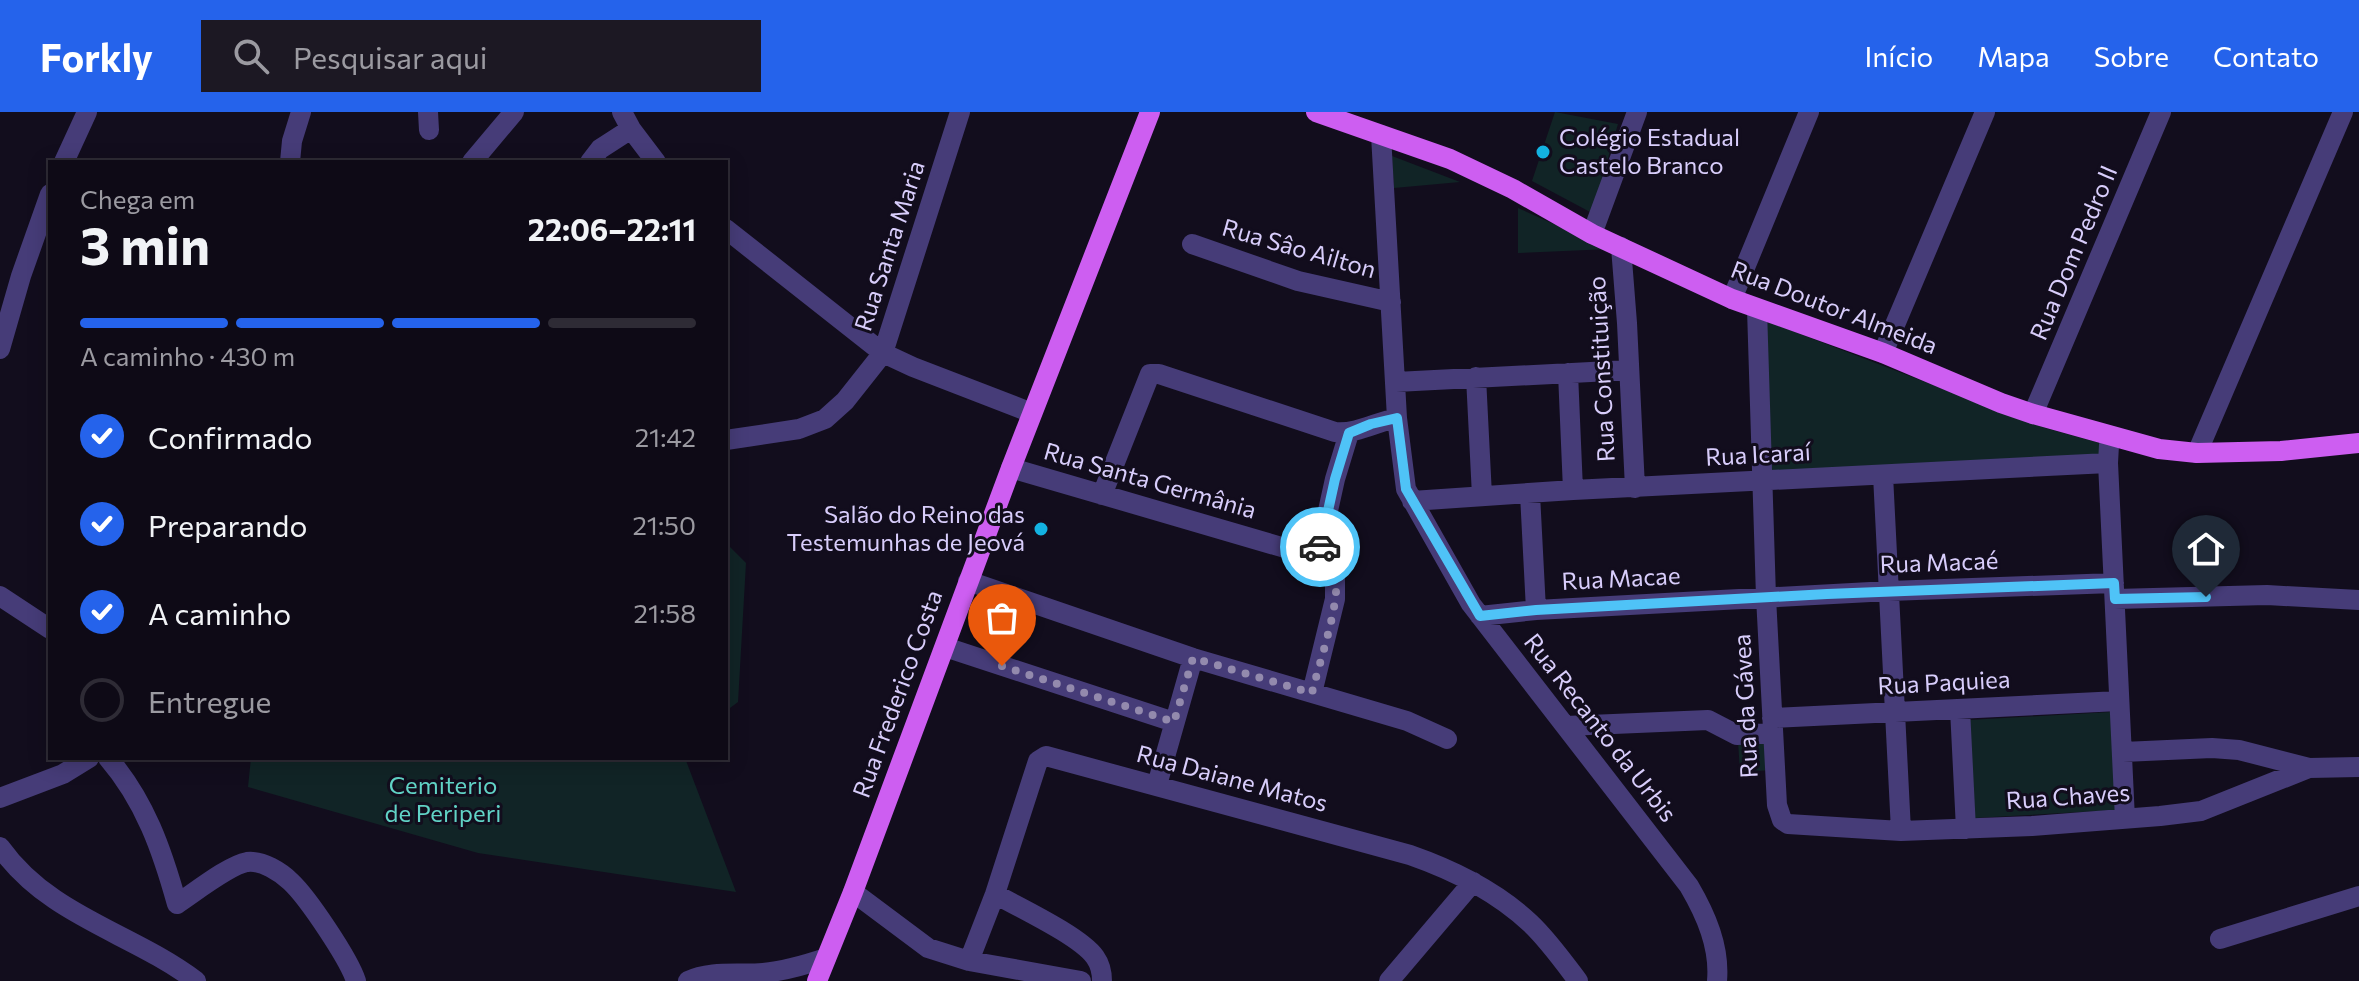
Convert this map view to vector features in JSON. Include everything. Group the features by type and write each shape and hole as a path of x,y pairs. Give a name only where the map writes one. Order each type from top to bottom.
{"main road":[{"name":"Rua Frederico Costa","path":"817,981 1032,413 1150,112"},
{"name":"Rua Doutor Almeida","path":"1316,112 1450,159 1526,196 1592,234 1732,299 1883,353 2033,414 2159,449 2197,453 2281,451 2359,443"}],"street":[{"path":"65,160 87,112"},
{"path":"290,160 292,141 301,112"},
{"path":"474,160 514,112"},
{"name":"Rua Santa Maria","path":"728,440 799,429 825,419 845,401 883,353 960,112"},
{"path":"1592,234 1637,112"},
{"path":"1732,299 1809,112"},
{"path":"1883,353 1985,112"},
{"name":"Rua Dom Pedro II","path":"2033,414 2161,112"},
{"path":"2197,453 2343,112"},
{"path":"592,160 627,120 655,160"},
{"name":"Rua Recanto da Urbis","path":"1381,135 1397,418 1403,476 1412,501 1480,616 1689,886 1709,927 1717,958 1717,981"},
{"path":"0,349 48,200"},
{"path":"728,231 883,353 1032,413"},
{"name":"Rua Sâo Ailton","path":"1192,244 1298,281 1391,302"},
{"name":"Rua Constituição","path":"1621,247 1635,488"},
{"path":"0,269 21,276"},
{"name":"Rua da Gávea","path":"1757,309 1766,597 1779,813"},
{"path":"1396,382 1629,370"},
{"path":"1568,373 1573,490"},
{"path":"1102,495 1150,374 1159,374 1323,428 1349,433 1397,418"},
{"path":"1476,377 1482,496"},
{"path":"1312,693 1335,599 1335,575 1326,560 1318,556 1349,433"},
{"name":"Rua Icaraí","path":"1412,501 1883,475 2109,454 2114,591"},
{"name":"Rua Santa Germânia","path":"1011,468 1318,556"},
{"path":"1883,475 1901,831"},
{"path":"1530,494 1536,610"},
{"path":"968,581 1193,658 1407,721 1447,739"},
{"name":"Rua Macaé","path":"1766,597 1889,591 2114,591 2359,600"},
{"path":"2114,591 2125,819"},
{"path":"0,596 48,628"},
{"name":"Rua Macae","path":"1480,616 1766,597"},
{"path":"945,647 1174,722"},
{"path":"1157,785 1193,658"},
{"name":"Rua Paquiea","path":"1566,726 1708,720 1737,735 1772,726 1896,712 2119,701"},
{"path":"1960,709 1966,829"},
{"path":"2123,752 2212,748 2239,750 2309,768"},
{"name":"Rua Daiane Matos","path":"969,961 1041,758 1049,756 1438,865 1473,882 1529,923 1555,950 1578,981"},
{"path":"0,798 63,774 86,760"},
{"path":"110,760 149,820 177,904 237,865 263,864 282,874 305,898 346,960 356,981"},
{"name":"Rua Chaves","path":"1779,813 1788,824 1901,831 2125,819 2201,811 2309,768 2359,767"},
{"path":"0,847 21,873 66,909 174,964 196,981"},
{"path":"1389,981 1473,882"},
{"path":"853,892 928,948 969,961 1081,981"},
{"path":"995,894 1087,949 1100,965 1102,981"},
{"path":"2220,939 2359,896"},
{"path":"688,981 722,974 768,973 826,958"}],"green space":[{"path":"1555,112 1618,124 1592,213 1532,181"},
{"path":"1392,156 1460,182 1394,188"},
{"path":"1518,208 1610,249 1518,253"},
{"path":"1761,319 2045,428 2100,443 2099,457 1771,473"},
{"path":"728,545 746,563 738,702 728,710"},
{"path":"2111,712 2117,810 1975,818 1969,720"},
{"path":"1768,737 1772,770 1740,772 1738,741"},
{"name":"Cemiterio de Periperi","path":"251,760 686,760 736,892 478,853 248,787"}],"way so far":[{"path":"1002,666 1174,722 1193,658 1312,693 1336,585 1331,566 1318,556 1320,547"}],"place":[{"name":"Colégio Estadual Castelo Branco","path":"1543,152"},
{"name":"Salão do Reino das Testemunhas de Jeová","path":"1041,529"}],"route":[{"path":"1320,547 1349,433 1397,418 1406,489 1480,616 1536,610 1827,594 2114,583 2115,599 2206,597"}]}
